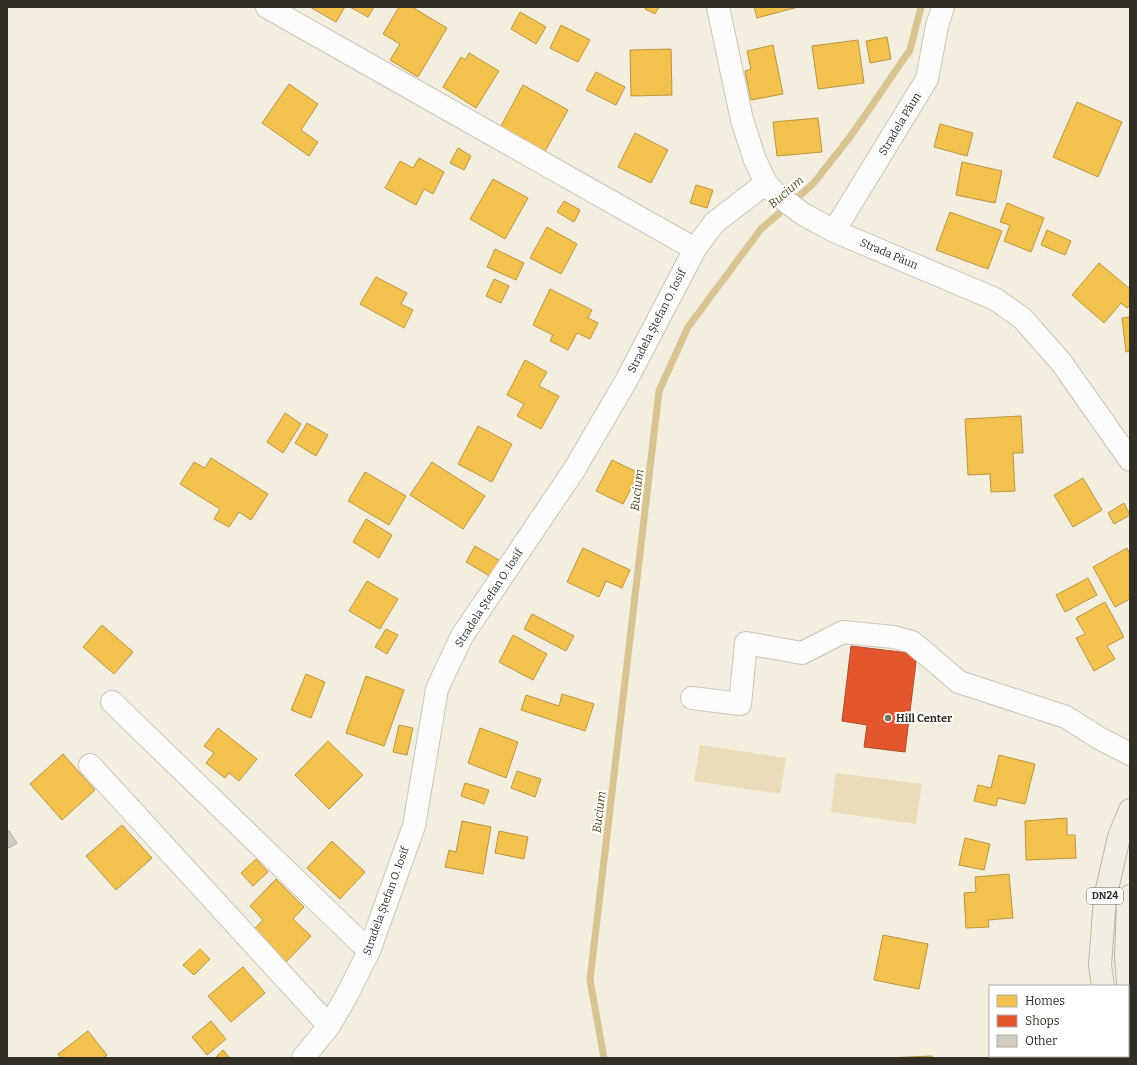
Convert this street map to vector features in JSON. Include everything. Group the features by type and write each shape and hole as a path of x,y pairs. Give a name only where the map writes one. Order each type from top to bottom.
{"main road":[{"name":"DN24","path":"1103,985 1100,965 1104,898 1119,837 1130,810"},
{"name":"DN24","path":"1128,985 1126,958 1128,904 1130,896"},
{"name":"DN24","path":"1129,994 1130,1006"}],"street":[{"path":"267,7 695,249"},
{"name":"Strada Păun","path":"718,7 742,120 755,160 771,188 803,214 834,231 995,299 1022,318 1061,362 1130,460"},
{"name":"Stradela Păun","path":"834,231 926,79 937,26 943,7"},
{"name":"Stradela Ștefan O. Iosif","path":"303,1058 329,1026 347,995 369,951 414,826 437,690 462,636 574,470 626,380 695,249 714,223 771,188"},
{"path":"692,698 740,704 746,643 802,653 843,632 894,636 912,642 959,682 1066,717 1099,738 1130,754"},
{"path":"112,702 369,951"},
{"path":"90,765 329,1026"}],"shaded area":[{"path":"700,745 786,758 780,794 694,781"},
{"path":"836,773 922,784 916,824 831,812"}],"building: Homes":[{"path":"310,7 345,7 336,22"},
{"path":"350,7 374,7 368,17"},
{"path":"399,7 412,7 447,28 418,77 390,60 400,44 383,34"},
{"path":"647,7 659,7 655,14 645,9"},
{"path":"754,7 798,7 757,18"},
{"path":"520,12 546,27 536,44 511,29"},
{"path":"561,25 590,40 578,62 550,48"},
{"path":"887,37 891,59 870,63 866,41"},
{"path":"858,40 864,83 818,89 812,46"},
{"path":"773,45 783,94 751,100 745,71 751,69 747,51"},
{"path":"671,49 672,95 631,96 630,50"},
{"path":"469,53 499,71 476,108 443,87 461,57 465,60"},
{"path":"596,72 625,87 616,105 586,90"},
{"path":"289,84 318,104 301,130 318,142 309,156 262,123"},
{"path":"523,85 568,110 544,153 500,128"},
{"path":"1077,102 1122,122 1098,177 1053,157"},
{"path":"818,118 822,152 777,156 773,122"},
{"path":"940,124 973,133 967,156 934,147"},
{"path":"635,133 668,150 651,183 618,167"},
{"path":"458,148 471,156 464,170 450,163"},
{"path":"419,158 444,172 433,194 424,189 416,205 385,188 400,161 413,168"},
{"path":"962,162 1002,171 995,203 956,195"},
{"path":"493,179 528,198 505,239 470,219"},
{"path":"696,185 713,190 707,208 690,203"},
{"path":"564,201 580,210 574,222 557,212"},
{"path":"1007,203 1044,218 1031,252 1004,241 1010,225 1000,222"},
{"path":"950,212 1002,231 988,269 936,250"},
{"path":"547,227 577,244 561,274 530,258"},
{"path":"1047,230 1071,241 1065,255 1041,245"},
{"path":"495,249 524,263 516,280 487,267"},
{"path":"1099,263 1130,289 1130,305 1127,308 1121,303 1104,323 1072,295"},
{"path":"376,277 407,293 401,304 413,310 404,328 360,304"},
{"path":"494,279 509,286 501,303 486,296"},
{"path":"550,289 592,310 588,318 598,323 590,339 577,333 568,350 550,341 553,335 533,325"},
{"path":"1130,317 1130,351 1126,352 1122,318"},
{"path":"525,360 547,372 539,386 559,396 541,429 517,416 524,404 507,395"},
{"path":"285,413 301,424 283,453 267,442"},
{"path":"1021,416 1023,453 1013,453 1015,491 991,492 990,474 968,475 965,419"},
{"path":"307,423 328,435 316,456 295,443"},
{"path":"478,426 512,444 492,482 458,464"},
{"path":"211,458 268,494 251,520 239,512 229,527 214,519 220,509 180,484 194,462 205,468"},
{"path":"612,460 639,473 623,504 596,491"},
{"path":"432,462 485,496 463,529 410,495"},
{"path":"365,472 406,496 389,525 348,501"},
{"path":"1083,478 1102,510 1073,527 1054,495"},
{"path":"1124,503 1130,515 1114,524 1108,513"},
{"path":"366,519 392,535 379,558 353,542"},
{"path":"475,546 502,562 493,578 466,562"},
{"path":"583,548 630,570 622,588 606,581 599,597 567,582"},
{"path":"1127,548 1130,555 1130,599 1115,607 1093,567"},
{"path":"1088,578 1097,595 1065,612 1056,595"},
{"path":"367,581 398,599 380,629 349,611"},
{"path":"1105,602 1124,637 1107,646 1115,659 1094,671 1076,638 1085,634 1076,618"},
{"path":"532,614 574,636 566,651 524,629"},
{"path":"102,625 133,652 114,674 83,647"},
{"path":"386,629 398,635 387,654 375,647"},
{"path":"513,635 547,654 533,680 499,662"},
{"path":"306,674 325,682 311,718 291,710"},
{"path":"366,676 404,690 384,746 346,733"},
{"path":"562,694 594,704 585,731 521,710 526,695 559,706"},
{"path":"399,725 413,728 407,755 393,752"},
{"path":"218,728 257,759 239,781 229,773 225,778 206,763 214,753 204,746"},
{"path":"480,728 518,742 506,778 468,763"},
{"path":"328,741 363,775 329,809 295,775"},
{"path":"63,754 95,790 62,820 30,784"},
{"path":"999,755 1035,764 1025,804 998,798 996,806 974,801 978,785 991,788"},
{"path":"517,771 541,779 535,797 511,788"},
{"path":"465,783 489,790 484,804 461,796"},
{"path":"1067,818 1067,835 1075,835 1076,858 1026,860 1025,821"},
{"path":"462,821 491,827 483,874 445,867 449,850 456,852"},
{"path":"122,825 152,858 116,890 86,856"},
{"path":"499,831 528,837 524,859 495,853"},
{"path":"965,838 990,844 984,870 959,865"},
{"path":"332,841 365,872 340,899 307,868"},
{"path":"256,859 268,872 253,886 241,873"},
{"path":"1009,874 1013,918 988,920 989,927 966,928 964,893 976,892 975,877"},
{"path":"276,879 304,907 293,919 311,936 284,964 251,932 263,920 250,906"},
{"path":"883,935 928,944 919,989 874,980"},
{"path":"200,949 210,959 194,975 183,965"},
{"path":"243,967 265,993 231,1022 208,996"},
{"path":"211,1021 226,1039 207,1055 192,1037"},
{"path":"88,1031 107,1055 103,1058 61,1058 58,1054"},
{"path":"223,1050 230,1058 215,1058"},
{"path":"932,1056 932,1058 884,1058"}],"building: Shops":[{"path":"851,646 917,654 905,752 864,747 867,725 842,721"}],"building: Other":[{"path":"9,831 17,843 9,848 7,846 7,832"}],"waterway":[{"name":"Bucium","path":"604,1058 590,980 659,391 688,327 761,229 813,184 850,137 910,50 921,7"}],"place":[{"name":"Hill Center","path":"888,718"}]}
